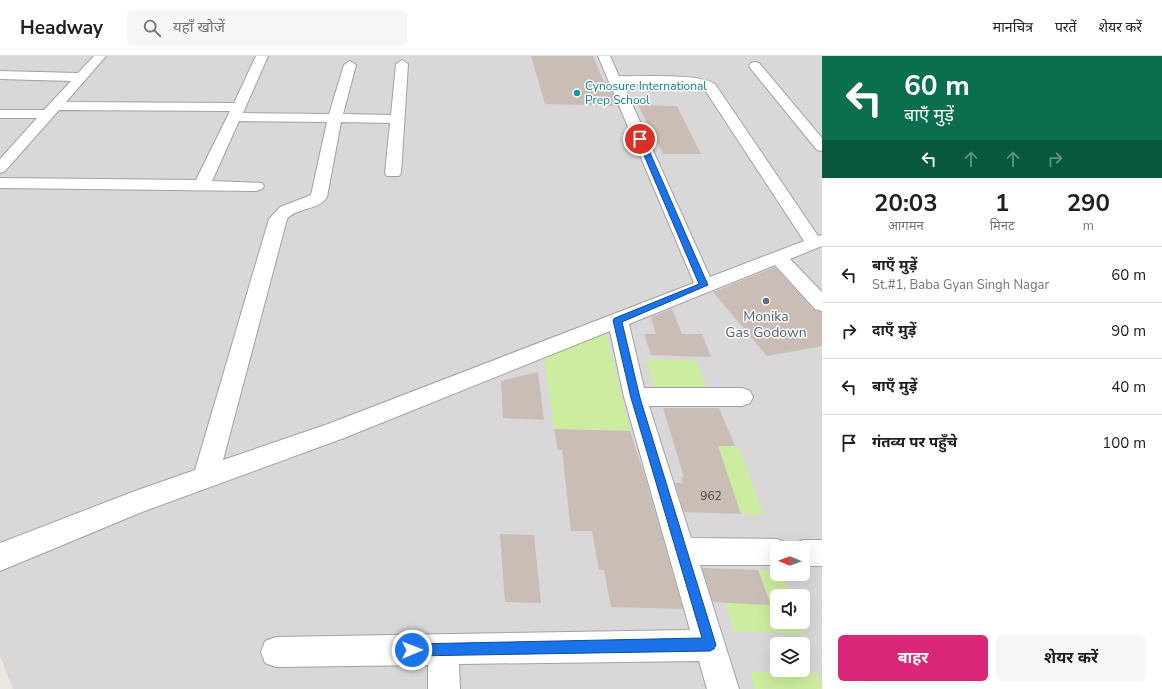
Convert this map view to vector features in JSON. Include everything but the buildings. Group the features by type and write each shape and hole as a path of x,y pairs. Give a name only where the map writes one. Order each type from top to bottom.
{"street":[{"path":"0,168 100,56"},
{"path":"202,185 262,56"},
{"path":"604,56 704,285"},
{"path":"393,173 402,64"},
{"path":"206,477 278,219 284,210 315,201 319,197 335,117 350,65"},
{"path":"755,66 822,147"},
{"path":"0,75 82,77"},
{"path":"0,557 50,536 206,477 336,431 818,241 710,87 704,83 693,82 615,80"},
{"path":"0,114 52,110 236,112 398,119"},
{"path":"0,183 256,186"},
{"path":"778,257 822,304"},
{"path":"618,320 635,398 723,689"},
{"path":"635,398 742,397"},
{"path":"681,551 770,552"},
{"path":"810,553 822,553"},
{"path":"276,652 710,645"},
{"path":"443,650 444,689"}],"shaded area":[{"path":"0,56 822,56 822,689 13,689 0,656"}],"green space":[{"path":"606,333 630,431 554,429 544,358"},
{"path":"646,359 696,360 708,391 655,390"},
{"path":"718,446 739,447 764,515 741,514"},
{"path":"758,570 770,571 770,581 785,581 788,589 770,589 770,605"},
{"path":"726,603 770,605 770,629 803,629 805,634 733,631"},
{"path":"750,672 770,672 770,677 810,677 810,673 818,673 822,683 822,689 755,689"}],"place":[{"name":"Cynosure International Prep School","path":"577,93"},
{"name":"Monika Gas Godown","path":"766,301"}],"route":[{"path":"412,650 710,645 635,398 618,320 704,285 640,139"}]}
